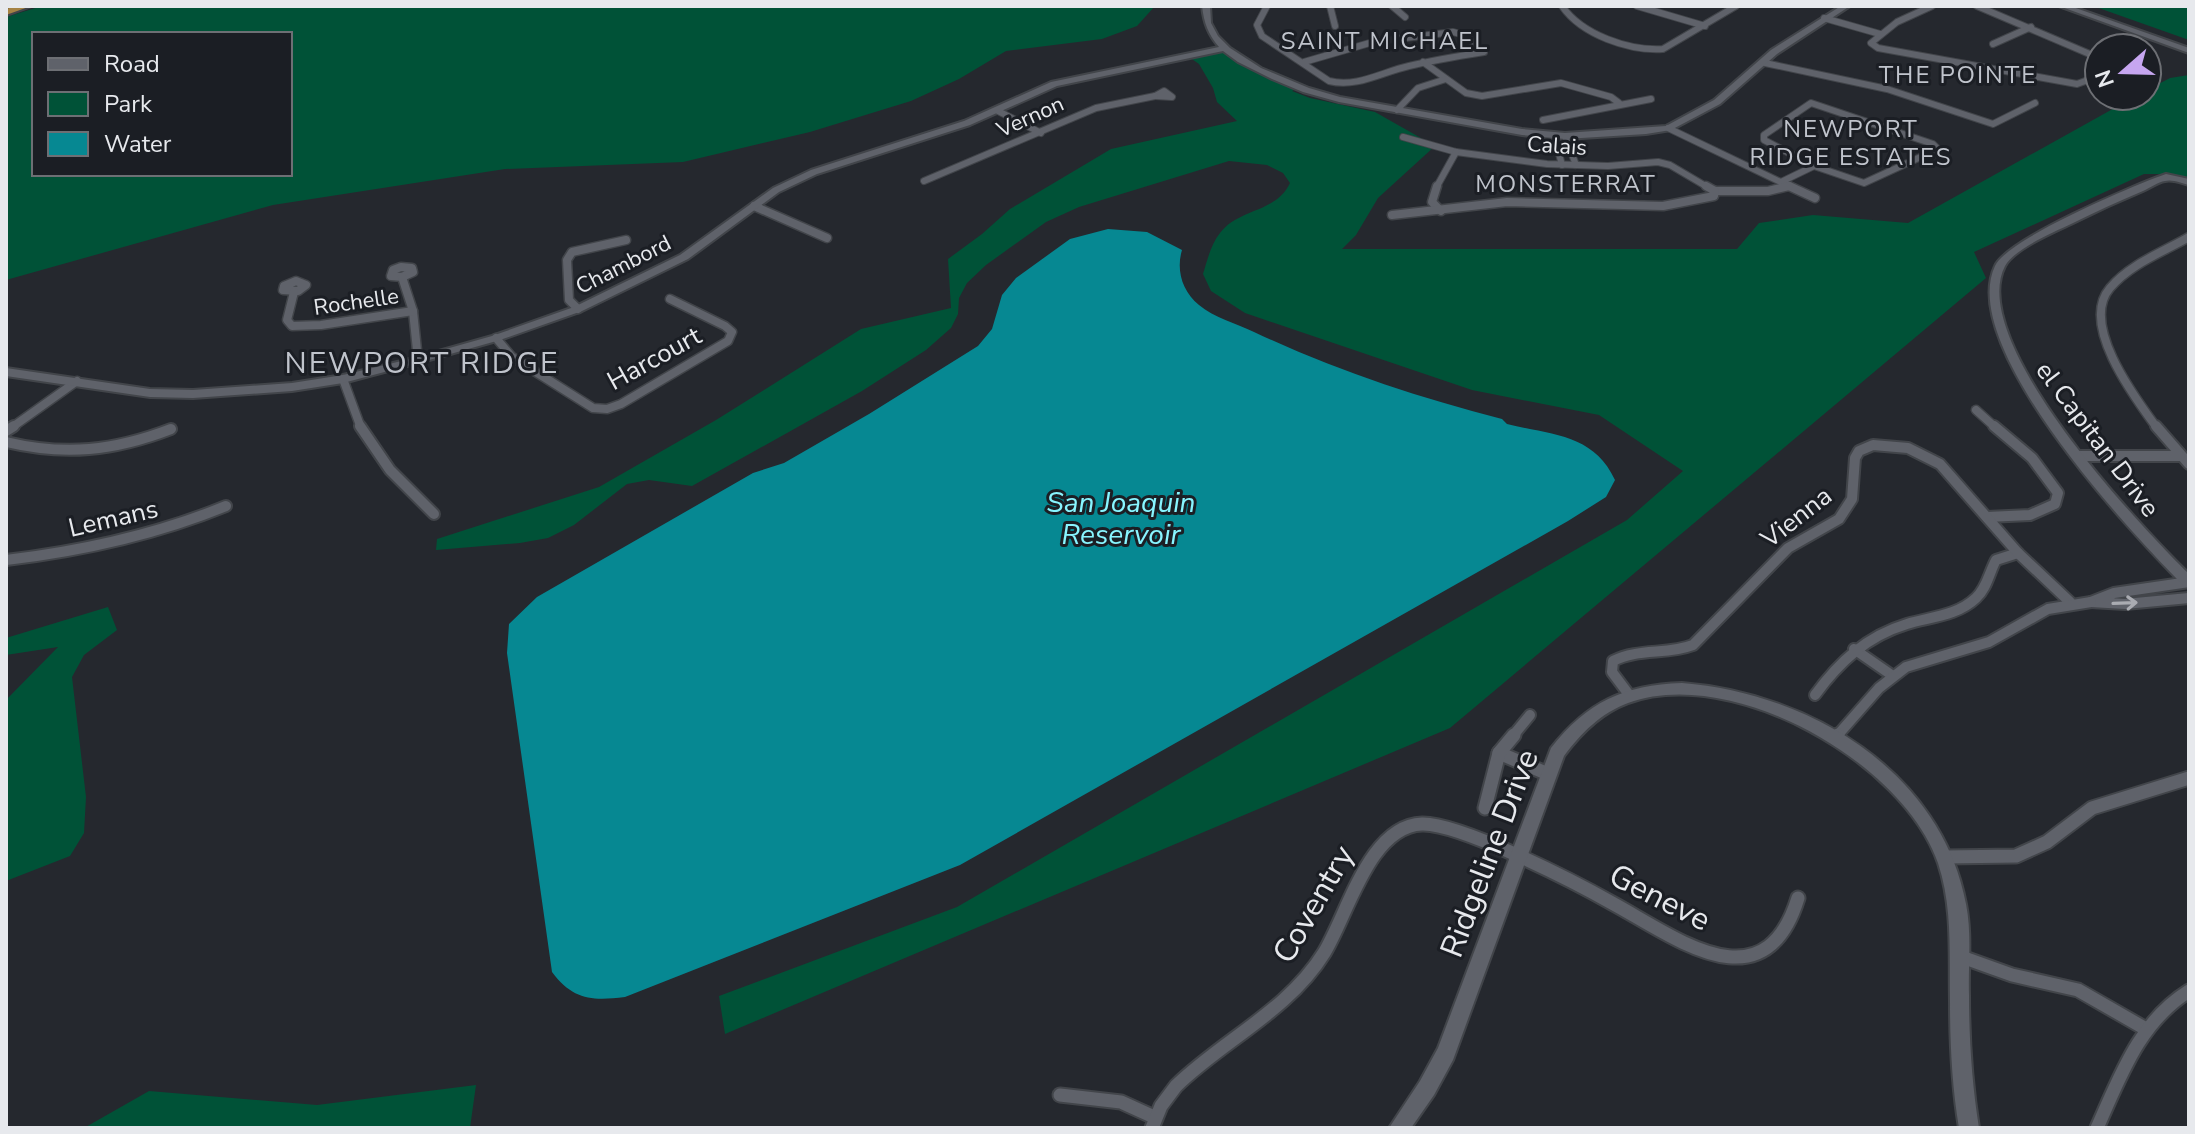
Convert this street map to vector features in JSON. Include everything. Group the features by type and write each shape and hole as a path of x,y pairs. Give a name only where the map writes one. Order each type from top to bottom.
{"highway":[{"path":"7,8 26,6"}],"street":[{"path":"1206,6 1205,20 1213,36 1226,48 1277,79 1306,90 1498,129 1565,136 1618,135 1668,128 1717,102 1774,52 1846,6"},
{"path":"1267,6 1257,25 1262,36 1329,81 1341,84 1423,62 1480,54 1483,50 1464,35 1453,32 1373,42 1304,62"},
{"path":"1330,6 1335,26"},
{"path":"1392,6 1405,17"},
{"path":"1562,6 1565,14 1582,26 1652,51 1663,49 1736,6"},
{"path":"1637,6 1705,26"},
{"path":"1932,6 1897,22 1871,43 1878,48 2077,84 2083,82"},
{"path":"1977,6 2083,51"},
{"path":"2063,6 2189,51"},
{"path":"2080,6 2189,44"},
{"path":"1824,18 1880,34"},
{"path":"1993,44 2031,27"},
{"name":"Chambord","path":"6,372 150,393 193,394 253,391 343,379 418,360 496,338 578,309 684,257 776,190 814,172 998,111 1030,93 1067,80 1226,48"},
{"path":"1423,62 1471,95 1482,96 1561,83 1611,97 1619,103"},
{"path":"1765,63 1887,89 1993,124 2035,103"},
{"path":"1397,110 1418,88 1446,79"},
{"name":"Vernon","path":"924,181 1096,108 1155,96"},
{"path":"1543,120 1651,99"},
{"path":"1811,103 1938,147 1864,183 1814,166 1764,140 1764,135 1811,103"},
{"path":"998,111 1041,133"},
{"path":"1668,128 1815,198"},
{"path":"1554,135 1562,165"},
{"path":"1565,136 1576,165"},
{"name":"Calais","path":"1403,137 1456,152 1562,165 1658,162 1670,165 1712,189"},
{"path":"1441,211 1432,202 1433,191 1456,152"},
{"path":"1559,152 1571,153"},
{"path":"1392,215 1508,202 1669,207 1714,196 1712,189 1768,191 1814,166"},
{"name":"el Capitan Drive","path":"2189,182 2172,177 2030,240 2011,252 1995,272 1991,296 2017,368 2033,396 2139,532 2189,582"},
{"path":"754,206 827,238"},
{"path":"2189,237 2118,279 2104,294 2099,313 2104,335 2136,402 2189,464"},
{"path":"578,309 569,300 567,260 572,252 626,240"},
{"path":"402,277 413,311 418,360"},
{"name":"Rochelle","path":"294,292 287,320 292,326 321,325 413,311"},
{"name":"Harcourt","path":"496,338 512,357 526,366 593,408 607,409 621,404 728,341 732,332 725,326 670,299"},
{"path":"343,379 347,402 370,445 405,487 434,514"},
{"path":"6,431 77,381"},
{"path":"1976,410 2034,460 2058,493 2055,504 2035,514 1987,517"},
{"path":"6,442 59,453 82,453 116,449 171,429"},
{"name":"Vienna","path":"1630,696 1612,672 1613,661 1624,656 1674,652 1693,645 1788,548 1839,519 1852,499 1855,458 1864,448 1895,445 1932,459 1946,470 2018,553 2070,602"},
{"path":"2079,456 2180,456"},
{"name":"Lemans","path":"6,560 85,549 145,535 226,506"},
{"path":"1815,695 1854,649 1887,631 1941,617 1968,605 1987,584 1996,560 2018,553"},
{"path":"2091,602 2114,593 2189,582"},
{"path":"1835,738 1893,676 1928,658 1989,642 2034,615 2070,602 2125,604 2189,598"},
{"path":"1854,649 1893,676"},
{"name":"Ridgeline Drive","path":"1399,1128 1422,1097 1446,1053 1548,774 1571,731 1599,708 1630,696 1670,690 1724,694 1772,707 1835,738 1865,758 1897,787 1922,818 1945,857 1958,907 1961,1068 1969,1128"},
{"path":"1485,808 1499,753 1530,715"},
{"path":"1499,753 1548,774"},
{"path":"1945,857 2016,856 2047,842 2092,808 2189,778"},
{"name":"Coventry","path":"1153,1122 1161,1103 1213,1053 1303,982 1317,963 1377,849 1390,834 1412,825 1438,825 1455,829 1518,859"},
{"name":"Geneve","path":"1518,859 1612,902 1690,949 1723,956 1756,954 1776,945 1792,918 1798,898"},
{"path":"1959,956 2012,975 2078,990 2146,1029"},
{"path":"2097,1128 2146,1029 2164,1006 2189,991"},
{"path":"1060,1095 1121,1102 1153,1122"}],"green space":[{"path":"42,6 1155,6 1137,26 1102,39 1006,51 959,79 911,101 810,132 683,162 505,169 273,205 6,280 6,17"},
{"path":"2093,6 2189,6 2189,40"},
{"path":"1225,51 1266,77 1296,89 1292,91 1375,112 1435,146 1378,198 1356,235 1342,249 1737,249 1759,223 1813,215 1908,223 2107,112 2163,112 2163,82 2189,75 2189,181 2170,174 2144,174 1974,252 1986,278 1450,728 725,1034 719,996 957,907 1627,520 1683,471 1599,415 1472,390 1245,313 1211,291 1203,274 1220,233 1237,219 1276,200 1290,183 1283,173 1267,165 1229,161 1079,207 1046,222 986,265 967,283 959,298 958,314 951,328 926,350 862,391 692,486 649,480 627,484 574,525 548,538 436,550 437,539 599,487 716,420 861,329 951,308 948,259 1010,209 1111,149 1237,121 1217,102 1199,64 1189,57"},
{"path":"108,607 117,630 84,655 72,677 86,797 84,833 70,856 6,881 6,700 58,647 6,655 6,638"},
{"path":"476,1085 470,1128 84,1128 149,1091 317,1105"}],"water":[{"name":"San Joaquin Reservoir","path":"1108,229 1147,232 1182,250 1180,265 1185,287 1199,305 1218,317 1376,382 1502,419 1507,424 1570,439 1596,453 1615,480 1606,497 1568,521 960,865 625,997 593,998 568,988 552,972 507,653 509,624 537,597 753,473 784,463 978,346 992,329 1002,295 1016,278 1070,239"}],"district":[{"name":"SAINT MICHAEL","path":"1385,41"},
{"name":"THE POINTE","path":"1958,75"},
{"name":"NEWPORT RIDGE ESTATES","path":"1851,143"},
{"name":"MONSTERRAT","path":"1566,184"},
{"name":"NEWPORT RIDGE","path":"422,363"}]}
